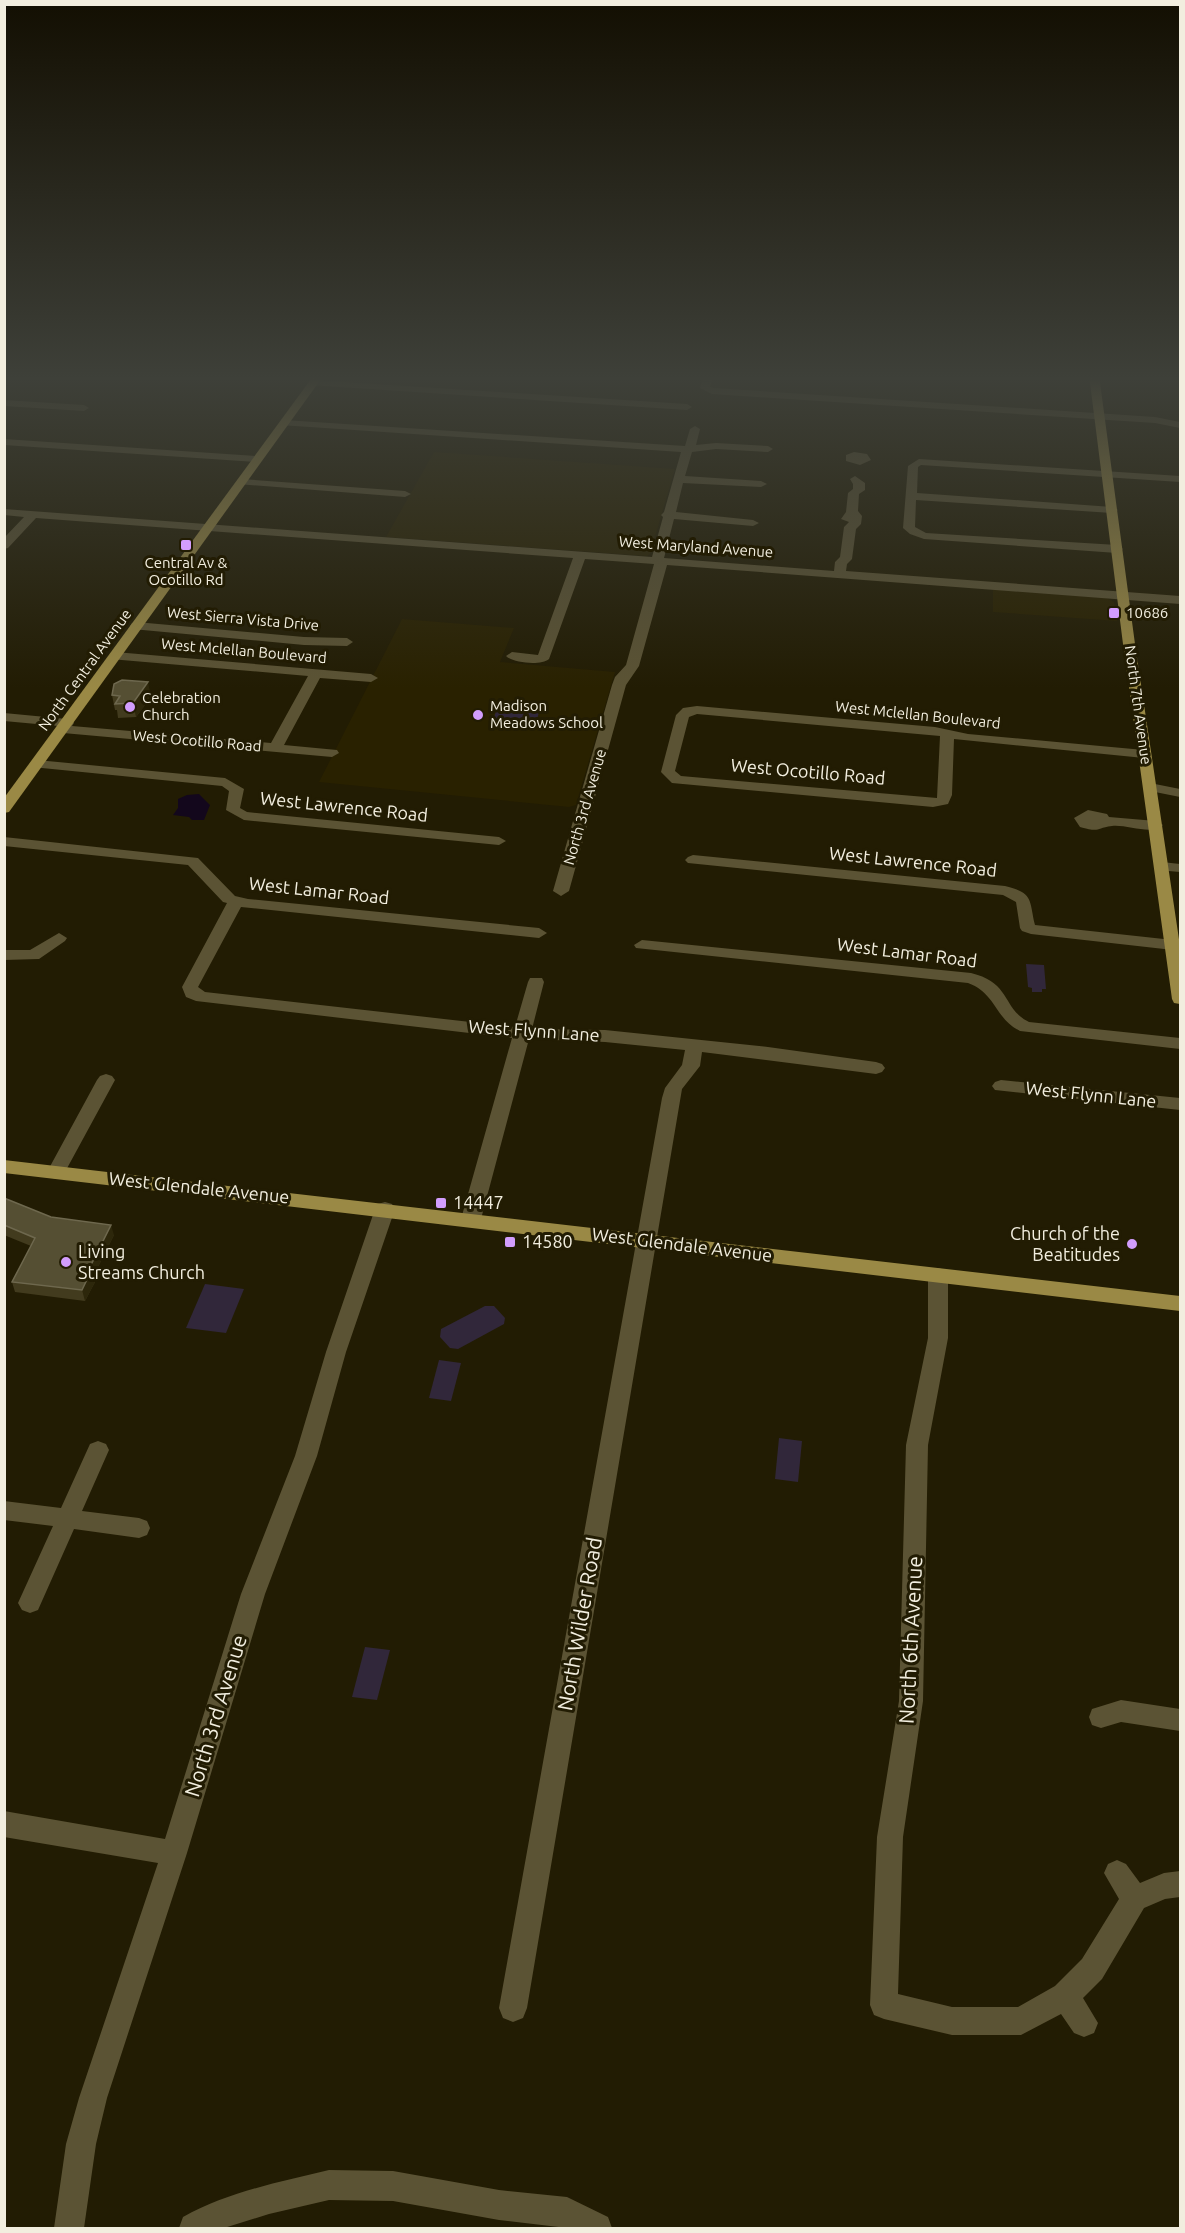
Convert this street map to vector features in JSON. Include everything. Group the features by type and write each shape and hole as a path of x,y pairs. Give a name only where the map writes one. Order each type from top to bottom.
{"main road":[{"name":"North Central Avenue","path":"4,809 10,794 37,764 243,479"},
{"name":"North 7th Avenue","path":"1108,479 1144,754 1180,999"},
{"name":"West Glendale Avenue","path":"4,1166 385,1209 1180,1305"}],"street":[{"name":"North 3rd Avenue","path":"561,891 621,680 632,666 661,566 658,561 667,515 678,479"},
{"path":"681,479 761,484"},
{"path":"844,575 851,562 846,559 850,527 855,524 856,516 852,512 854,494 859,490 859,483 855,479"},
{"path":"912,479 909,528 913,532 926,536 1117,549"},
{"path":"241,482 405,494"},
{"path":"911,496 1112,510"},
{"name":"West Maryland Avenue","path":"4,512 1180,600"},
{"path":"4,546 33,514"},
{"path":"667,515 753,523"},
{"path":"512,656 543,658 580,555"},
{"name":"West Sierra Vista Drive","path":"136,626 298,641 347,642"},
{"name":"West Mclellan Boulevard","path":"115,656 370,678"},
{"path":"275,748 316,674"},
{"name":"West Mclellan Boulevard","path":"671,777 668,772 683,715 688,711 935,731 968,738 1144,754"},
{"name":"West Ocotillo Road","path":"4,717 65,726 332,753"},
{"name":"West Ocotillo Road","path":"671,777 677,780 933,803 943,801 945,795 947,734"},
{"name":"West Lawrence Road","path":"37,764 225,782 237,789 233,810 244,816 499,841"},
{"path":"1150,787 1180,788"},
{"path":"1150,787 1180,793"},
{"path":"1105,821 1156,825"},
{"name":"West Lamar Road","path":"4,841 193,861 226,897 236,902 539,933"},
{"name":"West Lawrence Road","path":"693,860 1005,891 1018,894 1026,903 1028,928 1037,931 1173,945"},
{"path":"1162,867 1180,868"},
{"name":"West Flynn Lane","path":"236,902 190,987 192,993 202,997 523,1033 555,1036 605,1036 876,1068"},
{"path":"4,955 33,956 59,938"},
{"name":"West Lamar Road","path":"642,945 971,978 994,989 1012,1020 1026,1027 1180,1044"},
{"path":"471,1220 536,982"},
{"name":"North Wilder Road","path":"513,2008 671,1098 674,1088 691,1066 694,1045"},
{"path":"56,1172 106,1080"},
{"name":"West Flynn Lane","path":"1000,1086 1180,1104"},
{"name":"North 3rd Avenue","path":"69,2229 81,2144 93,2098 174,1853 253,1594 306,1456 336,1352 385,1209"},
{"name":"North 6th Avenue","path":"938,1275 938,1338 917,1445 911,1701 890,1837 884,2006 951,2021 1021,2021 1065,1996"},
{"path":"30,1602 98,1450"},
{"path":"4,1510 139,1528"},
{"path":"1101,1716 1120,1711 1180,1720"},
{"path":"4,1824 174,1853"},
{"path":"1117,1873 1135,1899"},
{"path":"1084,2023 1065,1996 1092,1969 1135,1899 1164,1886 1180,1884"},
{"path":"194,2229 225,2213 269,2199 329,2185 393,2186 499,2205 567,2212 597,2229"}],"shaded area":[{"path":"419,479 672,479 650,554 647,556 386,537"},
{"path":"993,589 1107,598 1114,602 1117,621 993,612"},
{"name":"Madison Meadows School","path":"402,619 514,628 500,662 615,672 576,805 569,807 319,782"},
{"path":"500,702 541,705 536,723 493,719"},
{"path":"199,794 210,805 204,820 192,820 189,817 173,815 178,808 178,799 187,795"},
{"path":"1026,964 1044,965 1046,989 1042,989 1042,992 1032,992 1032,988 1028,987"},
{"path":"205,1284 244,1289 226,1333 186,1328"},
{"path":"485,1306 494,1306 505,1318 504,1324 458,1349 450,1348 440,1337 441,1329"},
{"path":"439,1360 461,1363 451,1401 429,1398"},
{"path":"779,1438 802,1441 798,1482 775,1479"},
{"path":"365,1647 390,1650 377,1700 352,1697"}],"building":[{"path":"122,680 148,682 133,703 115,704 120,696 112,695 114,684"},
{"name":"Living Streams Church","path":"4,1198 51,1217 111,1225 88,1271 91,1271 82,1290 12,1282 35,1238 4,1225"}],"place":[{"name":"Central Av & Ocotillo Rd","path":"186,545"},
{"name":"10686","path":"1114,613"},
{"name":"Celebration Church","path":"130,707"},
{"name":"Madison Meadows School","path":"478,715"},
{"name":"14447","path":"441,1203"},
{"name":"14580","path":"510,1242"},
{"name":"Church of the Beatitudes","path":"1132,1244"},
{"name":"Living Streams Church","path":"66,1262"}]}
